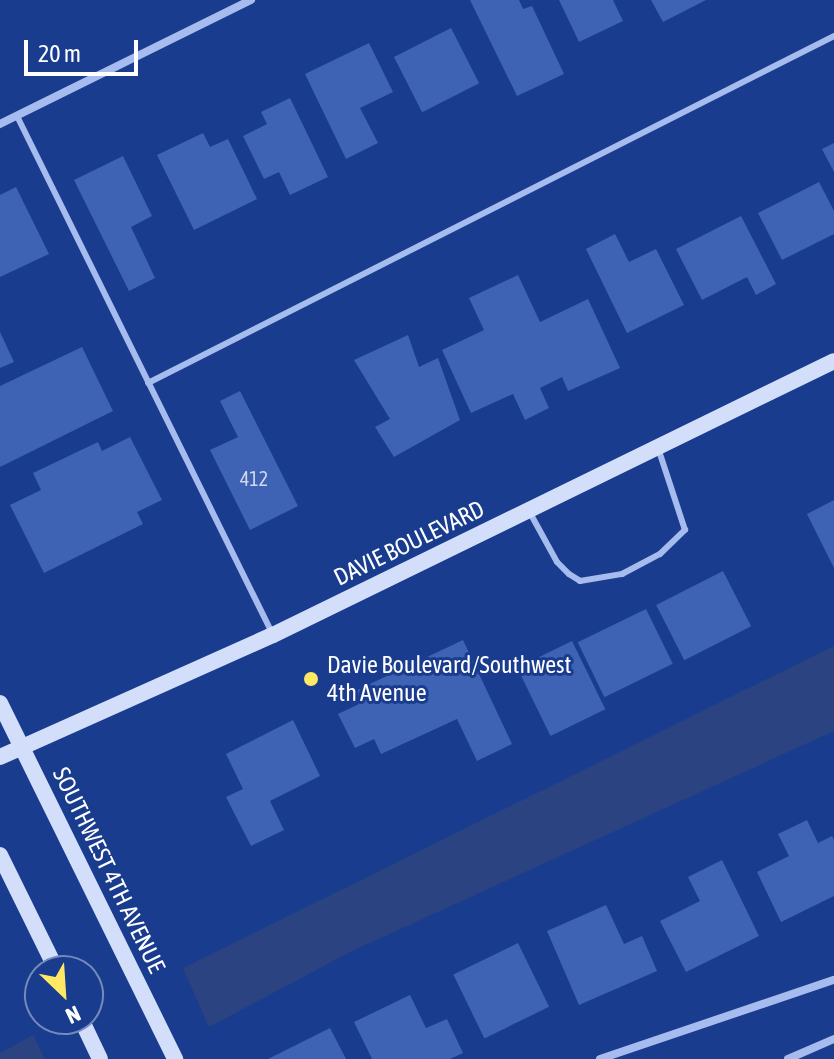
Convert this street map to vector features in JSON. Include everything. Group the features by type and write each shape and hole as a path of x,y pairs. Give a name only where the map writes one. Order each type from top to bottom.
{"main road":[{"name":"DAVIE BOULEVARD","path":"0,757 273,635 834,361"},
{"name":"SOUTHWEST 4TH AVENUE","path":"0,703 175,1059"},
{"path":"0,855 49,955"},
{"path":"89,1035 100,1059"}],"street":[{"path":"0,124 251,0"},
{"path":"600,1059 834,980"},
{"path":"788,1059 834,1039"}],"lane":[{"path":"148,383 834,36"},
{"path":"17,116 273,635"},
{"path":"529,511 557,562 569,574 580,581 622,574 660,554 685,530 658,448"}],"water":[{"path":"834,646 834,731 352,951 209,1027 183,968"},
{"path":"33,1035 45,1059 0,1059 0,1053"}],"building":[{"path":"470,0 519,0 523,9 532,6 564,74 517,96"},
{"path":"559,0 613,0 623,21 579,42"},
{"path":"651,0 706,0 663,22"},
{"path":"451,28 479,83 422,112 394,57"},
{"path":"369,43 393,92 360,108 378,143 346,159 305,74"},
{"path":"290,98 328,177 290,195 279,172 264,179 243,136 267,124 261,112"},
{"path":"203,133 210,147 228,139 257,199 194,230 157,155"},
{"path":"834,143 834,172 822,149"},
{"path":"123,156 152,216 131,227 155,278 129,291 74,180"},
{"path":"819,182 834,211 834,234 782,260 758,213"},
{"path":"16,187 49,254 0,277 0,195"},
{"path":"741,216 776,284 756,295 747,277 702,300 676,249"},
{"path":"615,234 629,262 656,249 684,305 627,333 586,249"},
{"path":"518,275 540,322 588,299 620,368 568,391 562,377 540,388 549,408 525,420 513,394 471,413 442,350 484,330 469,298"},
{"path":"0,332 14,362 0,368"},
{"path":"408,335 419,367 438,358 460,420 394,457 375,427 390,419 354,360"},
{"path":"82,347 113,411 0,467 0,386"},
{"path":"240,391 298,506 250,530 210,450 238,437 220,401"},
{"path":"130,437 162,500 137,512 143,524 44,573 10,505 41,490 33,473 98,442 102,451"},
{"path":"834,500 834,568 807,514"},
{"path":"723,571 751,626 684,660 656,605"},
{"path":"646,609 673,664 604,697 578,642"},
{"path":"463,640 512,744 477,761 457,719 381,754 374,739 355,748 338,714 359,704 353,692"},
{"path":"572,641 605,709 550,736 517,668"},
{"path":"293,720 320,776 270,801 284,830 251,846 226,797 243,789 226,754"},
{"path":"807,820 818,843 832,836 834,840 834,896 781,922 757,872 789,856 778,834"},
{"path":"722,860 759,936 686,972 660,921 700,901 688,877"},
{"path":"606,905 624,944 642,936 657,971 579,1005 547,931"},
{"path":"518,943 549,1007 484,1038 453,975"},
{"path":"410,995 426,1028 447,1019 463,1053 450,1059 372,1059 354,1022"},
{"path":"330,1028 346,1059 268,1059"}],"place":[{"name":"Davie Boulevard/Southwest 4th Avenue","path":"311,679"}]}
